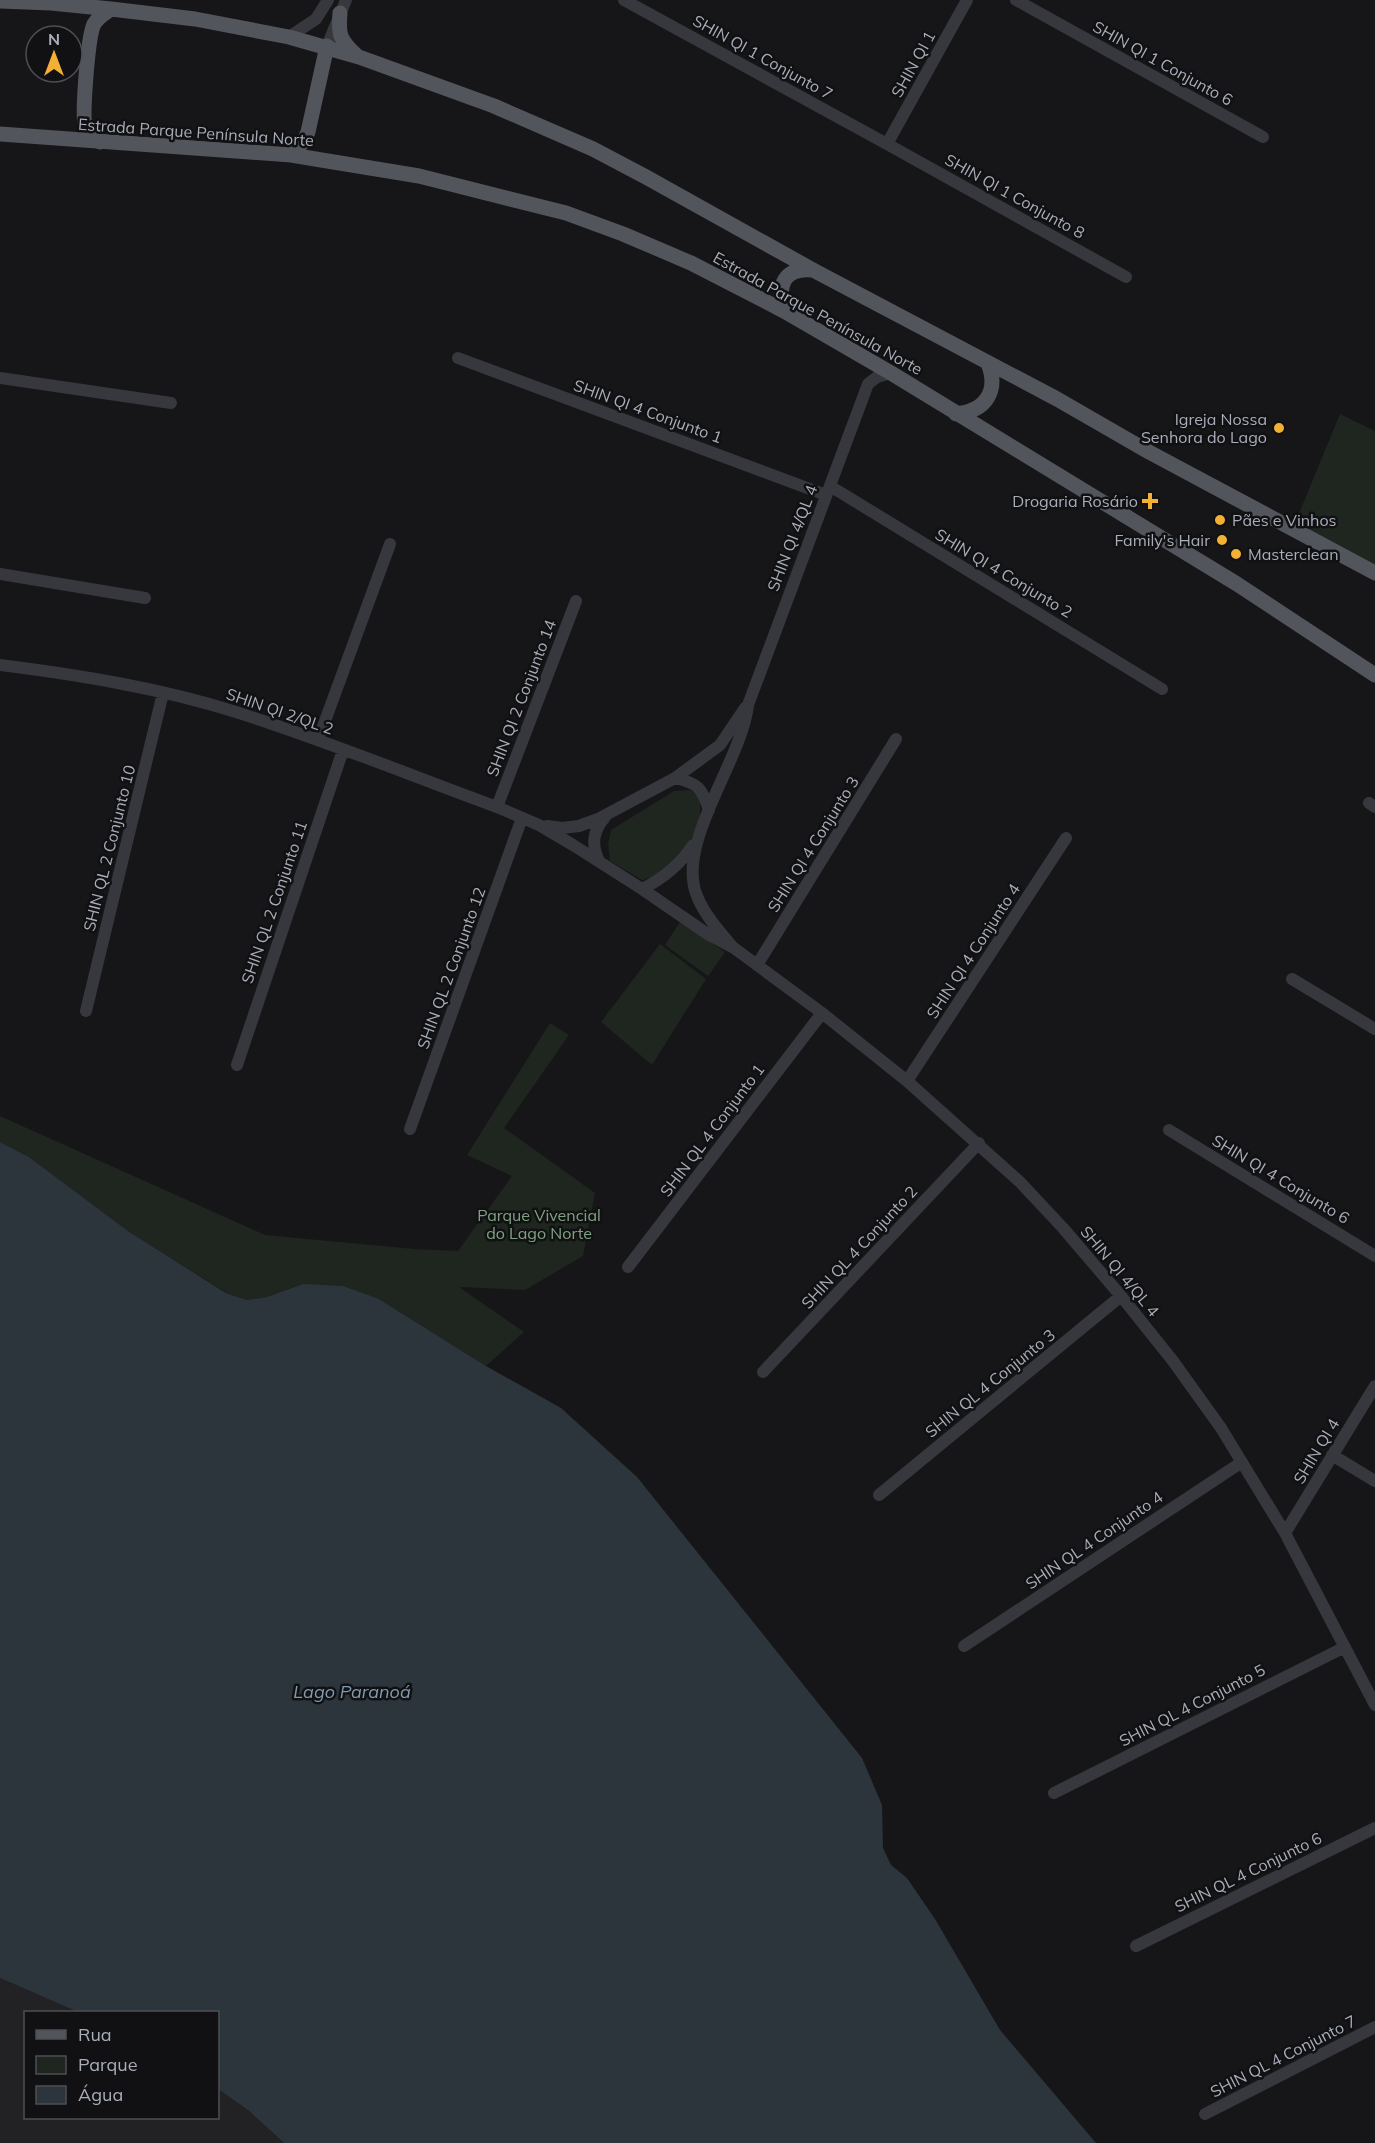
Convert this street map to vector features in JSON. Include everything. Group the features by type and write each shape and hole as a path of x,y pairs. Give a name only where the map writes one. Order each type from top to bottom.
{"main road":[{"path":"0,1 111,9 195,20 289,37 327,46 494,106 593,149 1375,573"},
{"path":"343,7 340,37 359,57"},
{"path":"101,143 90,136 84,124 86,80 91,31 99,18 111,9"},
{"path":"291,155 304,141 308,132 327,46"},
{"name":"Estrada Parque Península Norte","path":"0,134 291,155 418,176 566,213 691,263 784,311 891,373 1237,584 1375,675"},
{"path":"784,311 780,289 784,279 792,272 802,269 813,270"},
{"path":"956,414 968,413 980,407 988,398 993,387 993,380 988,363"}],"street":[{"path":"289,37 316,19 328,0"},
{"name":"SHIN QI 1 Conjunto 7","path":"624,0 887,144"},
{"name":"SHIN QI 1","path":"887,144 967,0"},
{"name":"SHIN QI 1 Conjunto 6","path":"1016,0 1263,137"},
{"path":"327,46 343,7"},
{"name":"SHIN QI 1 Conjunto 8","path":"887,144 1126,277"},
{"path":"862,357 868,384 876,377 891,373"},
{"name":"SHIN QI 4 Conjunto 1","path":"458,358 828,491"},
{"path":"0,378 171,402"},
{"name":"SHIN QI 4/QL 4","path":"734,948 713,923 697,897 694,886 693,858 709,810 737,745 745,723 748,705 868,384"},
{"name":"SHIN QI 4 Conjunto 2","path":"828,491 1162,689"},
{"path":"318,740 390,544"},
{"path":"0,574 145,598"},
{"name":"SHIN QI 2 Conjunto 14","path":"497,807 576,602"},
{"name":"SHIN QI 2/QL 2","path":"0,665 163,693 236,712 497,807 539,825 599,861"},
{"name":"SHIN QL 2 Conjunto 10","path":"86,1011 163,693"},
{"name":"SHIN QI 4/QL 4","path":"610,812 675,778 720,745 748,705"},
{"name":"SHIN QI 4 Conjunto 3","path":"758,965 896,739"},
{"name":"SHIN QL 2 Conjunto 11","path":"237,1065 343,750"},
{"path":"675,778 695,784 702,791 709,810"},
{"path":"599,861 593,847 595,831 610,812"},
{"name":"SHIN QI 2/QL 2","path":"539,825 562,828 579,826 610,812"},
{"name":"SHIN QL 2 Conjunto 12","path":"410,1129 522,818"},
{"path":"642,889 681,862 699,836"},
{"name":"SHIN QI 4 Conjunto 4","path":"907,1081 1066,838"},
{"name":"SHIN QI 4/QL 4","path":"599,861 709,935 734,948 822,1013 907,1081 979,1143 1063,1228 1121,1296 1189,1383 1242,1462 1285,1533 1375,1705"},
{"path":"1292,979 1375,1029"},
{"name":"SHIN QL 4 Conjunto 1","path":"628,1267 822,1013"},
{"name":"SHIN QI 4 Conjunto 6","path":"1169,1130 1375,1256"},
{"name":"SHIN QL 4 Conjunto 2","path":"763,1372 979,1143"},
{"name":"SHIN QL 4 Conjunto 3","path":"879,1496 1121,1296"},
{"name":"SHIN QI 4","path":"1285,1533 1375,1386"},
{"path":"1332,1455 1375,1481"},
{"name":"SHIN QL 4 Conjunto 4","path":"964,1646 1242,1462"},
{"name":"SHIN QL 4 Conjunto 5","path":"1054,1793 1346,1647"},
{"name":"SHIN QL 4 Conjunto 6","path":"1136,1946 1375,1828"},
{"name":"SHIN QL 4 Conjunto 7","path":"1205,2114 1375,2027"}],"shaded area":[{"path":"0,1978 76,2011 24,2011 24,2119 219,2119 219,2090 248,2110 284,2143 0,2143"}],"green space":[{"path":"1340,414 1375,431 1375,565 1295,523"},
{"path":"691,790 700,798 700,817 690,842 661,874 642,880 610,861 608,844 611,830 674,791"},
{"path":"680,922 725,952 708,976 665,945"},
{"path":"660,944 706,979 652,1065 601,1022"},
{"name":"Parque Vivencial do Lago Norte","path":"550,1023 569,1035 504,1128 595,1193 583,1256 525,1290 459,1287 524,1332 486,1366 379,1299 303,1284 267,1297 247,1300 227,1293 128,1231 29,1157 0,1142 0,1116 265,1235 458,1251 512,1176 467,1155"}],"water":[{"name":"Lago Paranoá","path":"0,1142 29,1157 128,1231 226,1293 247,1300 267,1297 303,1284 343,1286 379,1299 486,1366 561,1408 637,1477 862,1758 882,1805 883,1848 891,1865 907,1878 935,1919 1000,2030 1096,2143 284,2143 248,2110 219,2090 219,2011 76,2011 0,1978"}],"place":[{"name":"Igreja Nossa Senhora do Lago","path":"1279,428"},
{"name":"Drogaria Rosário","path":"1150,501"},
{"name":"Pães e Vinhos","path":"1220,520"},
{"name":"Family's Hair","path":"1222,540"},
{"name":"Masterclean","path":"1236,554"}]}
